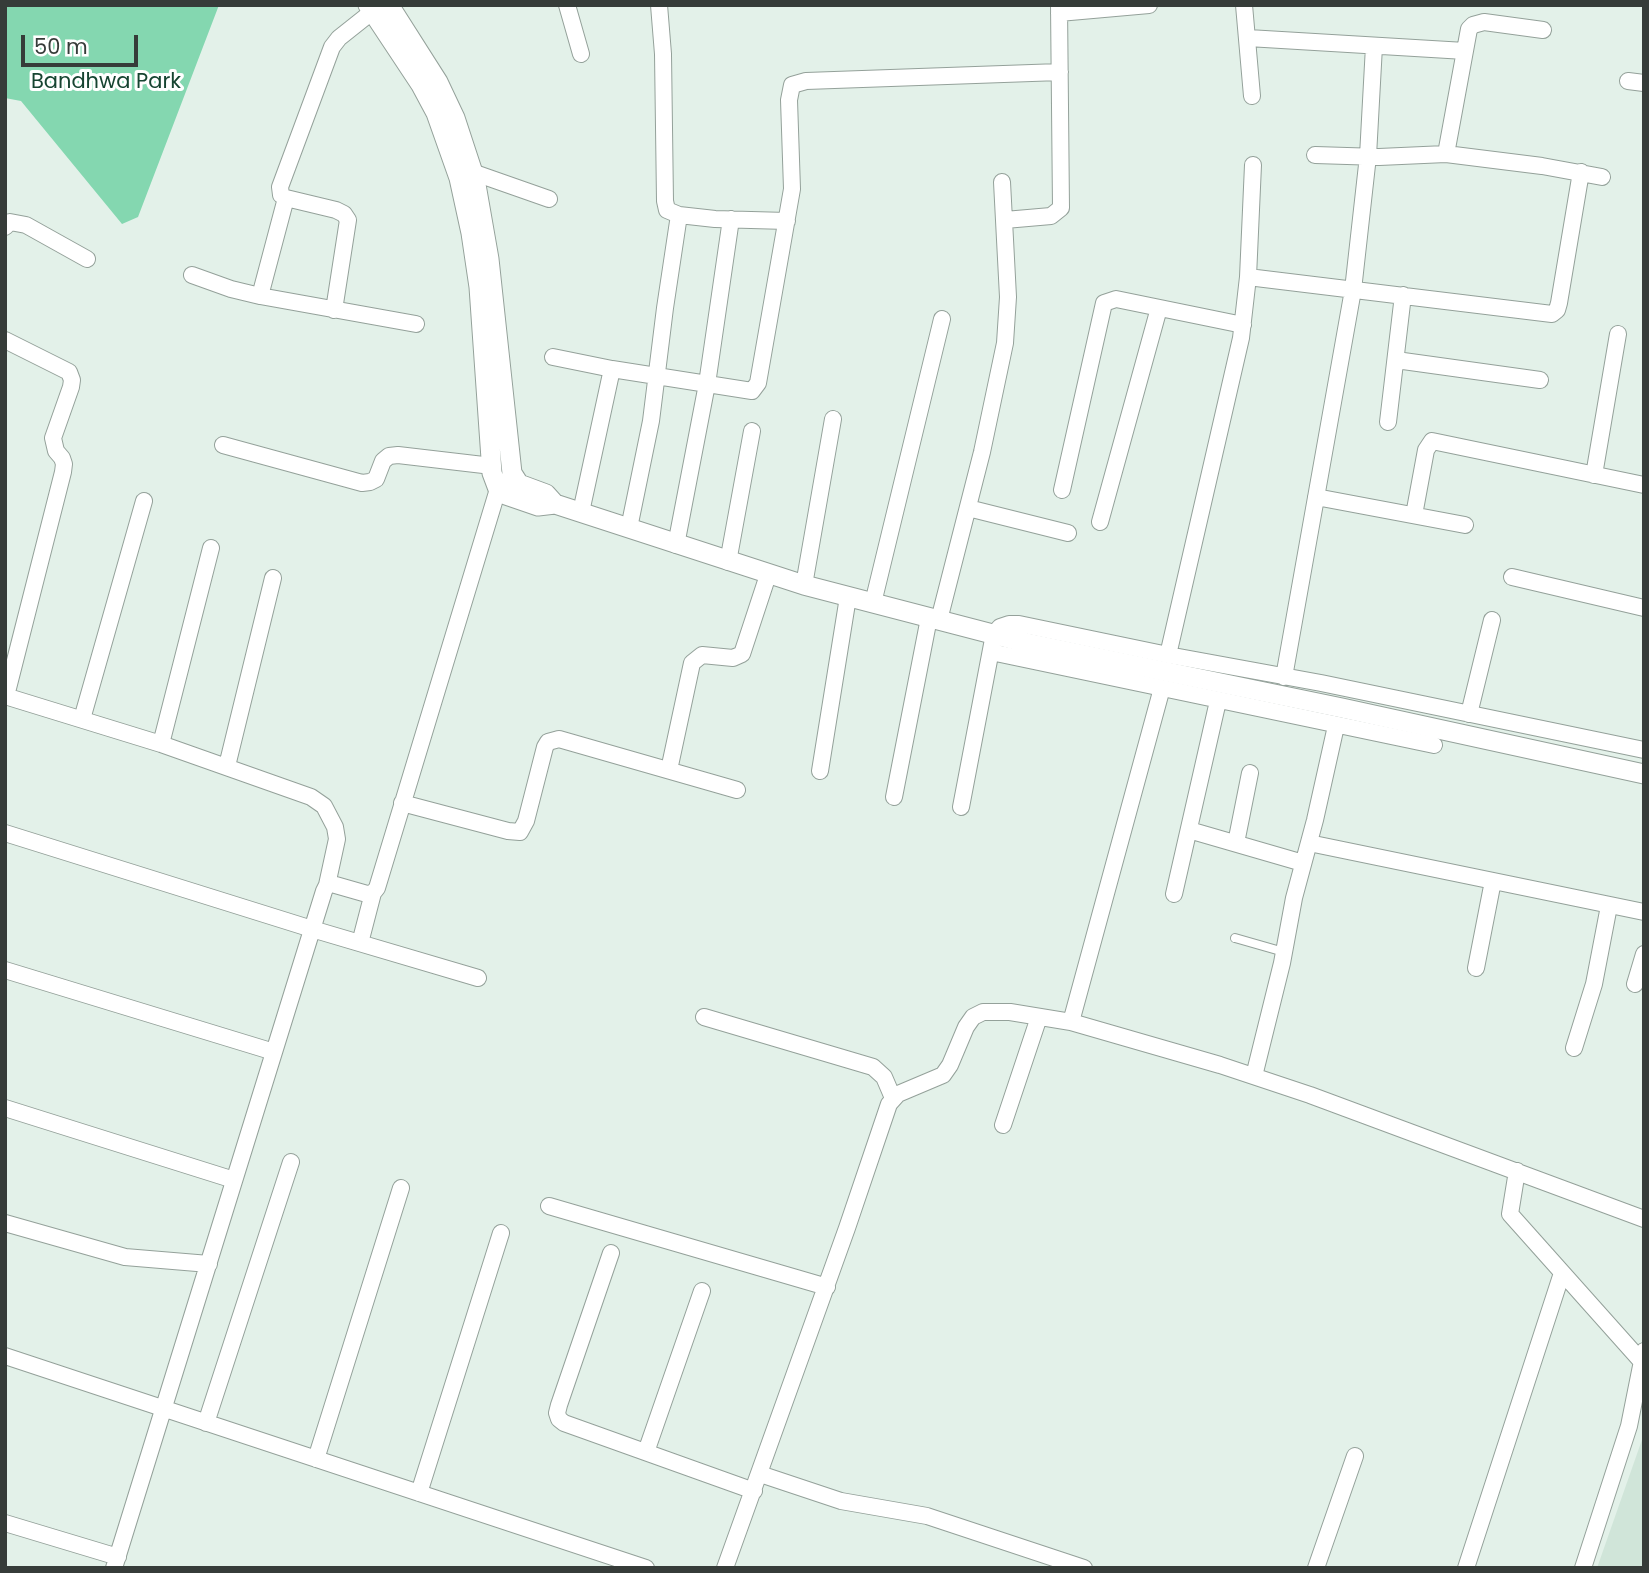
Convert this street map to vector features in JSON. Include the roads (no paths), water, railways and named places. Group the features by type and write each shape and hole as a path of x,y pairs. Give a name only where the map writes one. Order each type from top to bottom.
{"street":[{"path":"566,5 581,54"},
{"path":"659,5 667,210 680,215 787,221"},
{"path":"1005,220 1051,216 1061,208 1059,9 1149,5"},
{"path":"1244,5 1252,96"},
{"path":"360,943 373,893 377,888 498,489 501,467 489,259 472,172 454,118 438,82 377,7"},
{"path":"334,310 348,220 336,210 286,198 281,195 280,187 332,47 377,7"},
{"path":"377,7 436,113 466,203 501,467"},
{"path":"1446,154 1469,30 1478,22 1543,30"},
{"path":"1248,38 1465,51"},
{"path":"1284,677 1353,290 1368,156 1374,46"},
{"path":"553,357 752,391 755,388 792,189 789,100 792,85 806,81 1060,72"},
{"path":"1315,155 1446,154 1602,177"},
{"path":"1168,655 1229,399 1243,325 1253,165"},
{"path":"472,172 549,199"},
{"path":"1248,277 1552,314 1557,310 1564,284 1581,172"},
{"path":"894,797 934,619 968,508 999,373 1007,323 1002,181"},
{"path":"260,296 286,198"},
{"path":"629,528 651,422 680,215"},
{"path":"676,545 707,384 732,219"},
{"path":"7,222 26,225 87,259"},
{"path":"192,275 260,296 416,324"},
{"path":"1388,422 1403,295"},
{"path":"1062,490 1104,303 1116,299 1243,325"},
{"path":"1100,522 1159,308"},
{"path":"873,603 942,319"},
{"path":"1594,475 1618,334"},
{"path":"5,340 68,372 72,380 53,438 56,451 62,457 63,472 5,696 161,744 311,797 331,815 337,839 341,887 326,934 274,1052 116,1562 5,1523"},
{"path":"1396,360 1540,380"},
{"path":"581,512 612,369"},
{"path":"804,585 833,419"},
{"path":"728,562 752,431"},
{"path":"1414,515 1426,450 1432,442 1644,485"},
{"path":"223,445 362,483 376,479 383,461 389,456 501,467 519,484 546,494 555,504"},
{"path":"498,489 516,500 538,506 555,504 768,575 934,619 992,643 1218,701 1434,745"},
{"path":"1316,497 1465,525"},
{"path":"82,719 144,501"},
{"path":"968,508 1069,533"},
{"path":"161,744 211,548"},
{"path":"669,770 692,663 702,655 733,658 742,654 768,575"},
{"path":"1512,577 1644,608"},
{"path":"227,766 273,578"},
{"path":"820,771 848,597"},
{"path":"1469,714 1492,620"},
{"path":"961,807 992,643 999,627 1019,624 1644,750"},
{"path":"992,643 1027,643 1292,697 1644,774"},
{"path":"1071,1022 1162,688"},
{"path":"1174,894 1218,701"},
{"path":"1254,1076 1336,726"},
{"path":"402,803 520,832 526,821 545,747 553,740 572,742 737,790"},
{"path":"1236,843 1250,773"},
{"path":"1189,830 1303,863"},
{"path":"5,833 326,934 478,978"},
{"path":"1309,843 1644,912"},
{"path":"1476,968 1493,881"},
{"path":"341,887 373,893"},
{"path":"1574,1048 1594,984 1609,906"},
{"path":"1635,984 1644,954"},
{"path":"5,970 274,1052"},
{"path":"893,1098 943,1075 973,1017 983,1012 1010,1012 1071,1022 1254,1076 1644,1219"},
{"path":"704,1017 873,1067 884,1077 893,1098 725,1568"},
{"path":"1003,1125 1039,1017"},
{"path":"5,1108 234,1180"},
{"path":"206,1423 291,1162"},
{"path":"1517,1171 1510,1214 1562,1273 1643,1356 1629,1426 1583,1568"},
{"path":"316,1459 401,1188"},
{"path":"549,1206 827,1286"},
{"path":"5,1223 125,1257 146,1261 209,1264"},
{"path":"419,1493 501,1233"},
{"path":"611,1253 557,1413 564,1423 754,1491"},
{"path":"1466,1568 1562,1273"},
{"path":"646,1452 702,1291"},
{"path":"5,1356 646,1568"},
{"path":"1317,1568 1355,1456"},
{"path":"760,1474 841,1501 927,1517 1084,1568"}],"lane":[{"path":"1235,938 1284,952"}],"park label":[{"name":"Bandhwa Park","path":"106,83"}]}
